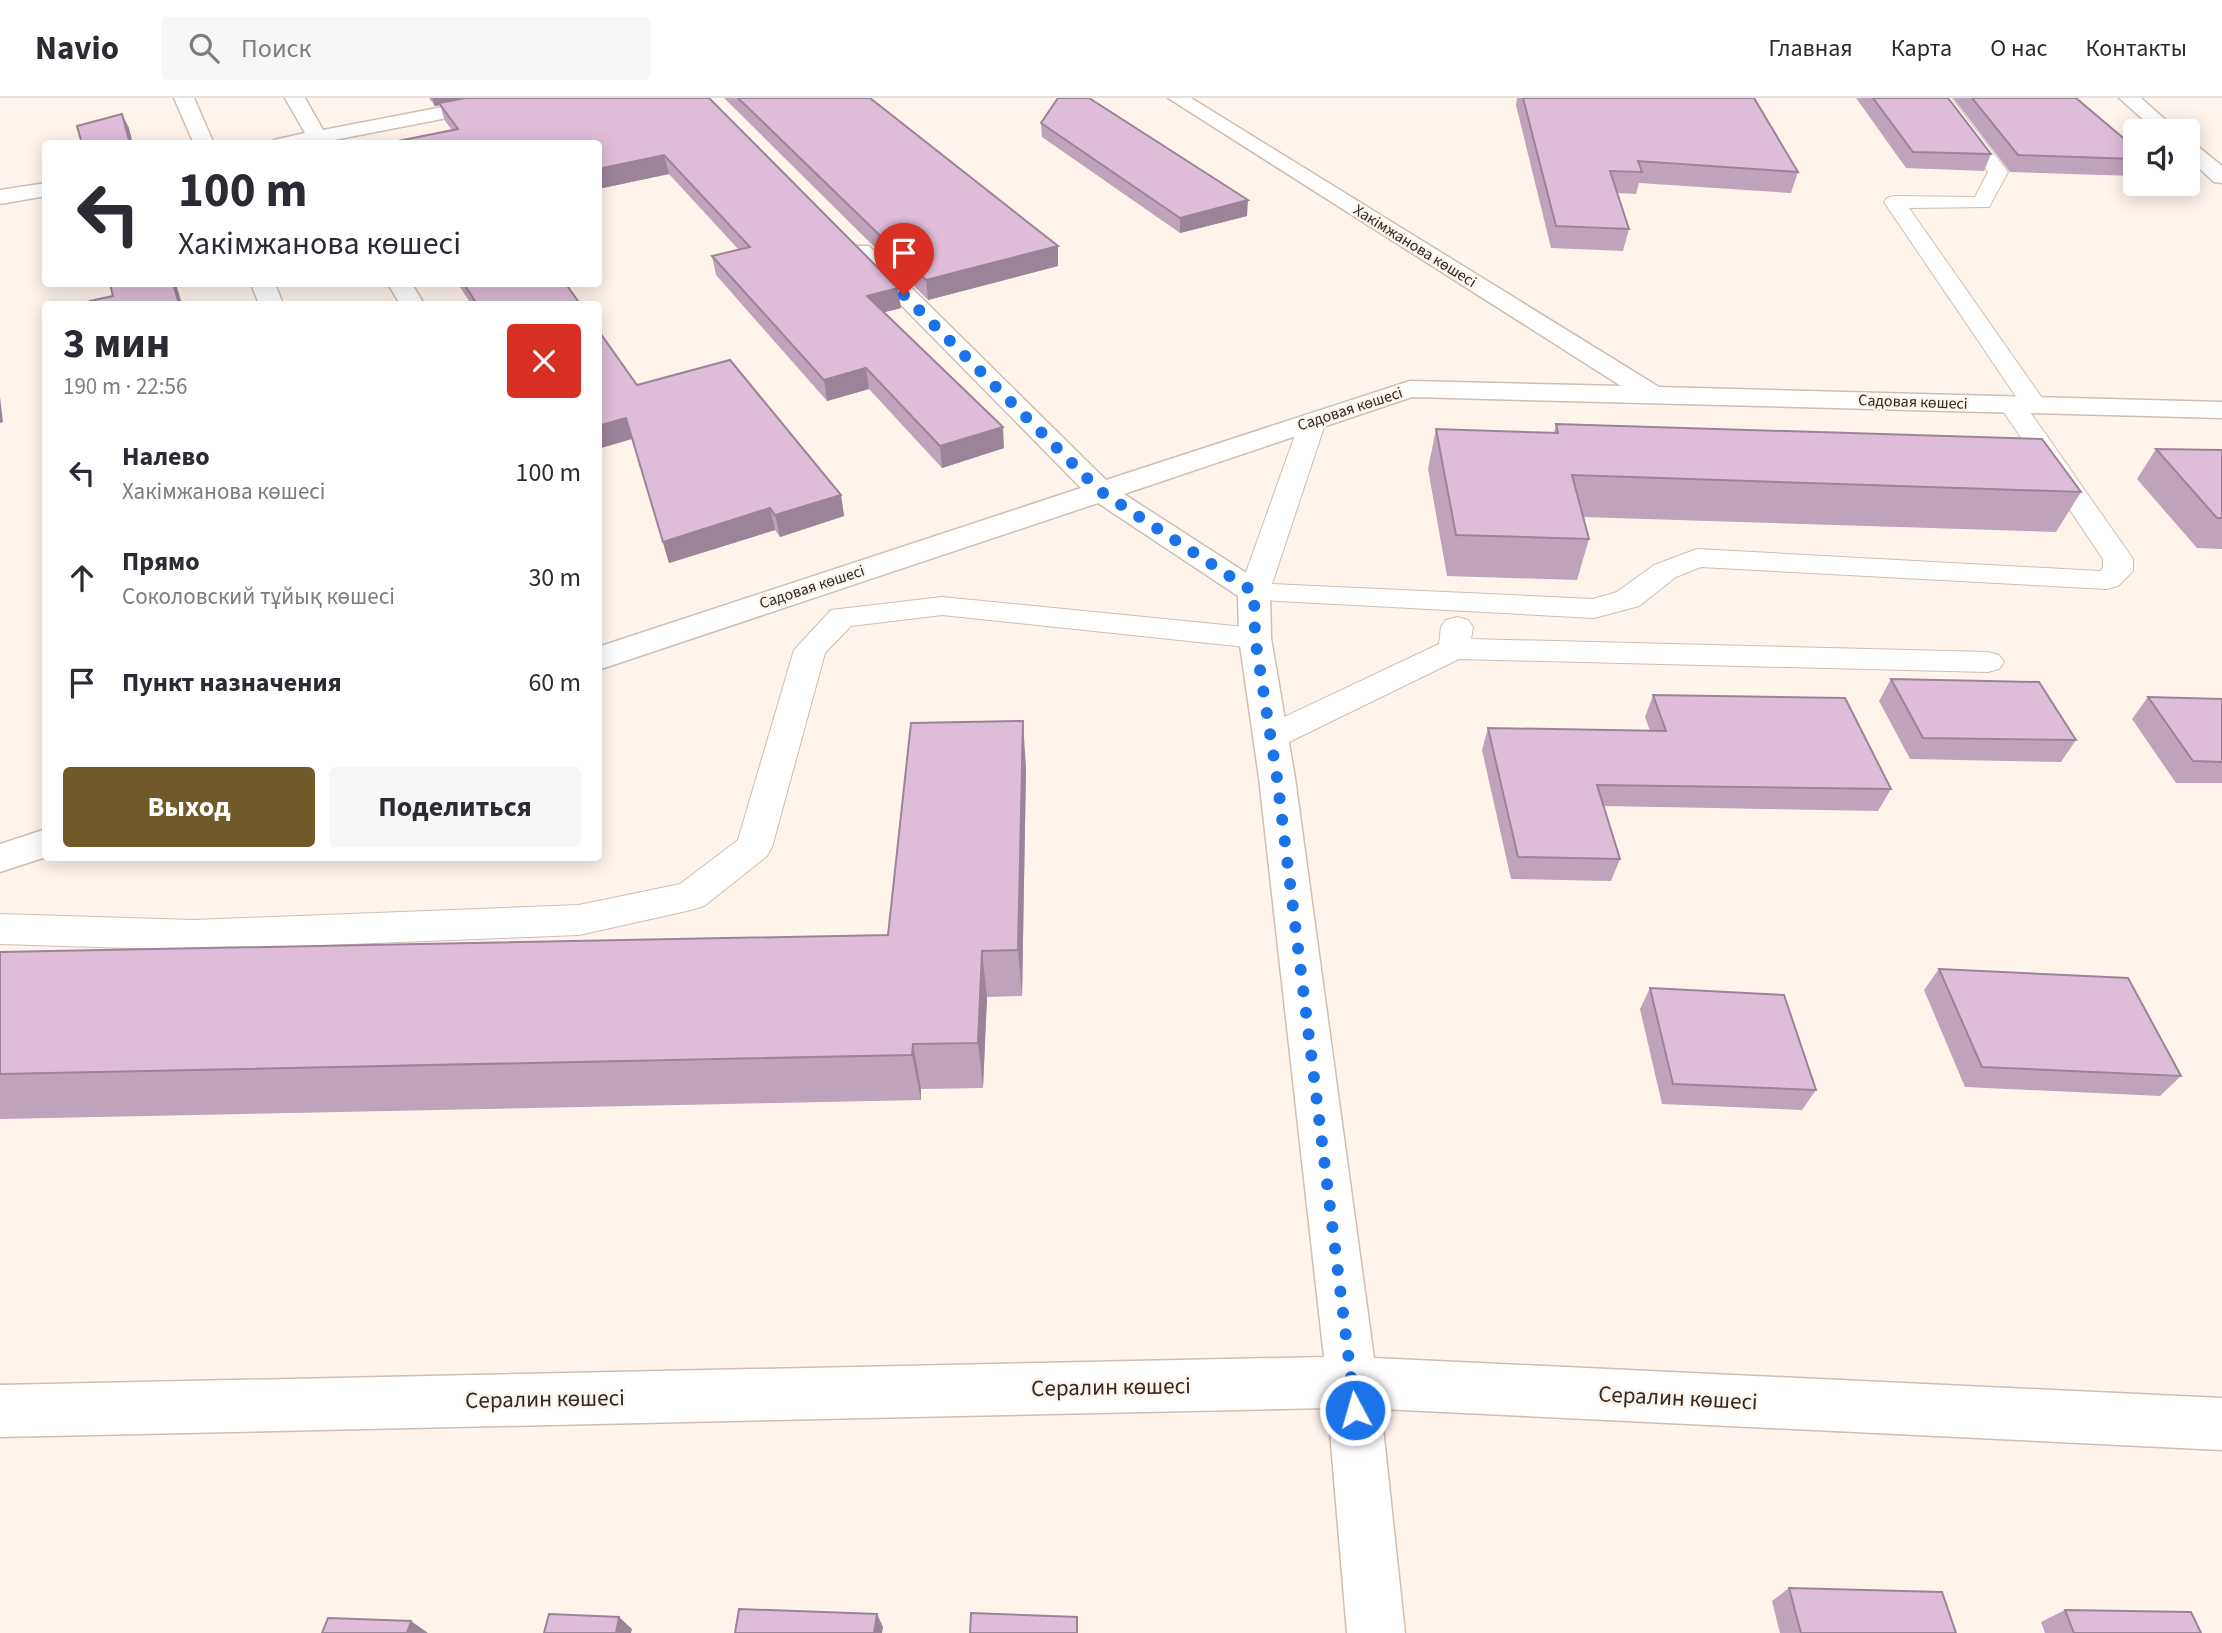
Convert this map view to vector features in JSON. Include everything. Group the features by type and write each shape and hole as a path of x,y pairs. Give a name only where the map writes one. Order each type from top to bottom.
{"street":[{"path":"184,98 202,140"},
{"path":"295,98 319,140 519,98"},
{"name":"Хакімжанова көшесі","path":"1178,98 1651,395"},
{"path":"2129,98 2154,119"},
{"path":"2200,158 2222,177"},
{"path":"0,197 42,190"},
{"path":"846,236 1100,491 1254,592 1255,638 1352,1382 1376,1633"},
{"name":"Садовая көшесі","path":"603,648 1100,491 1410,389 2222,411"},
{"path":"0,858 42,844"},
{"name":"Сералин көшесі","path":"0,1411 1352,1382 2222,1424"}],"lane":[{"path":"1312,421 1254,592 1594,609 1628,599 1665,571 1697,558 2107,580 2118,570 2118,559 1894,202 1982,203 1998,172 1941,98"},
{"path":"1454,649 1460,601"},
{"path":"0,929 194,935 579,920 691,896 754,847 810,650 842,617 942,606 1255,638"},
{"path":"1270,737 1454,649 1988,662"}],"building":[{"path":"466,98 709,98 898,288 867,296 1003,427 940,446 866,368 824,380 712,256 750,247 664,155 602,168 602,140 403,140 458,129 439,103"},
{"path":"738,98 870,98 1058,246 926,280"},
{"path":"1058,98 1089,98 1248,200 1180,218 1041,123"},
{"path":"1523,98 1754,98 1798,172 1638,161 1642,172 1610,171 1629,229 1556,226"},
{"path":"1873,98 1948,98 1991,154 1913,152"},
{"path":"1972,98 2076,98 2123,138 2123,159 2018,155"},
{"path":"122,114 129,140 81,140 77,126"},
{"path":"111,287 174,287 178,301 90,301 113,296"},
{"path":"466,287 568,287 578,301 475,301"},
{"path":"602,336 637,385 730,360 841,495 775,515 770,508 663,542 626,418 602,425"},
{"path":"1556,424 2042,439 2081,492 1572,475 1589,539 1456,535 1436,429 1558,433"},
{"path":"2156,449 2222,450 2222,518 2217,518"},
{"path":"1891,679 2039,682 2076,740 1923,738"},
{"path":"1653,695 1845,698 1891,789 1597,785 1620,859 1518,857 1488,728 1666,731"},
{"path":"2148,697 2222,699 2222,762 2193,761"},
{"path":"1023,721 1018,950 982,951 978,1043 913,1044 912,1055 0,1074 0,952 888,935 911,723"},
{"path":"1939,969 2128,978 2181,1076 1982,1067"},
{"path":"1650,988 1784,995 1816,1090 1673,1084"},
{"path":"1789,1588 1942,1592 1956,1633 1801,1633"},
{"path":"739,1609 877,1614 874,1633 735,1633"},
{"path":"2065,1610 2191,1612 2201,1633 2074,1633"},
{"path":"971,1613 1077,1617 1077,1633 970,1633"},
{"path":"549,1614 619,1617 616,1633 544,1633"},
{"path":"328,1618 411,1621 407,1633 322,1633"}],"route":[{"path":"904,295 1100,491 1254,592 1255,638 1277,778 1355,1410"}]}
